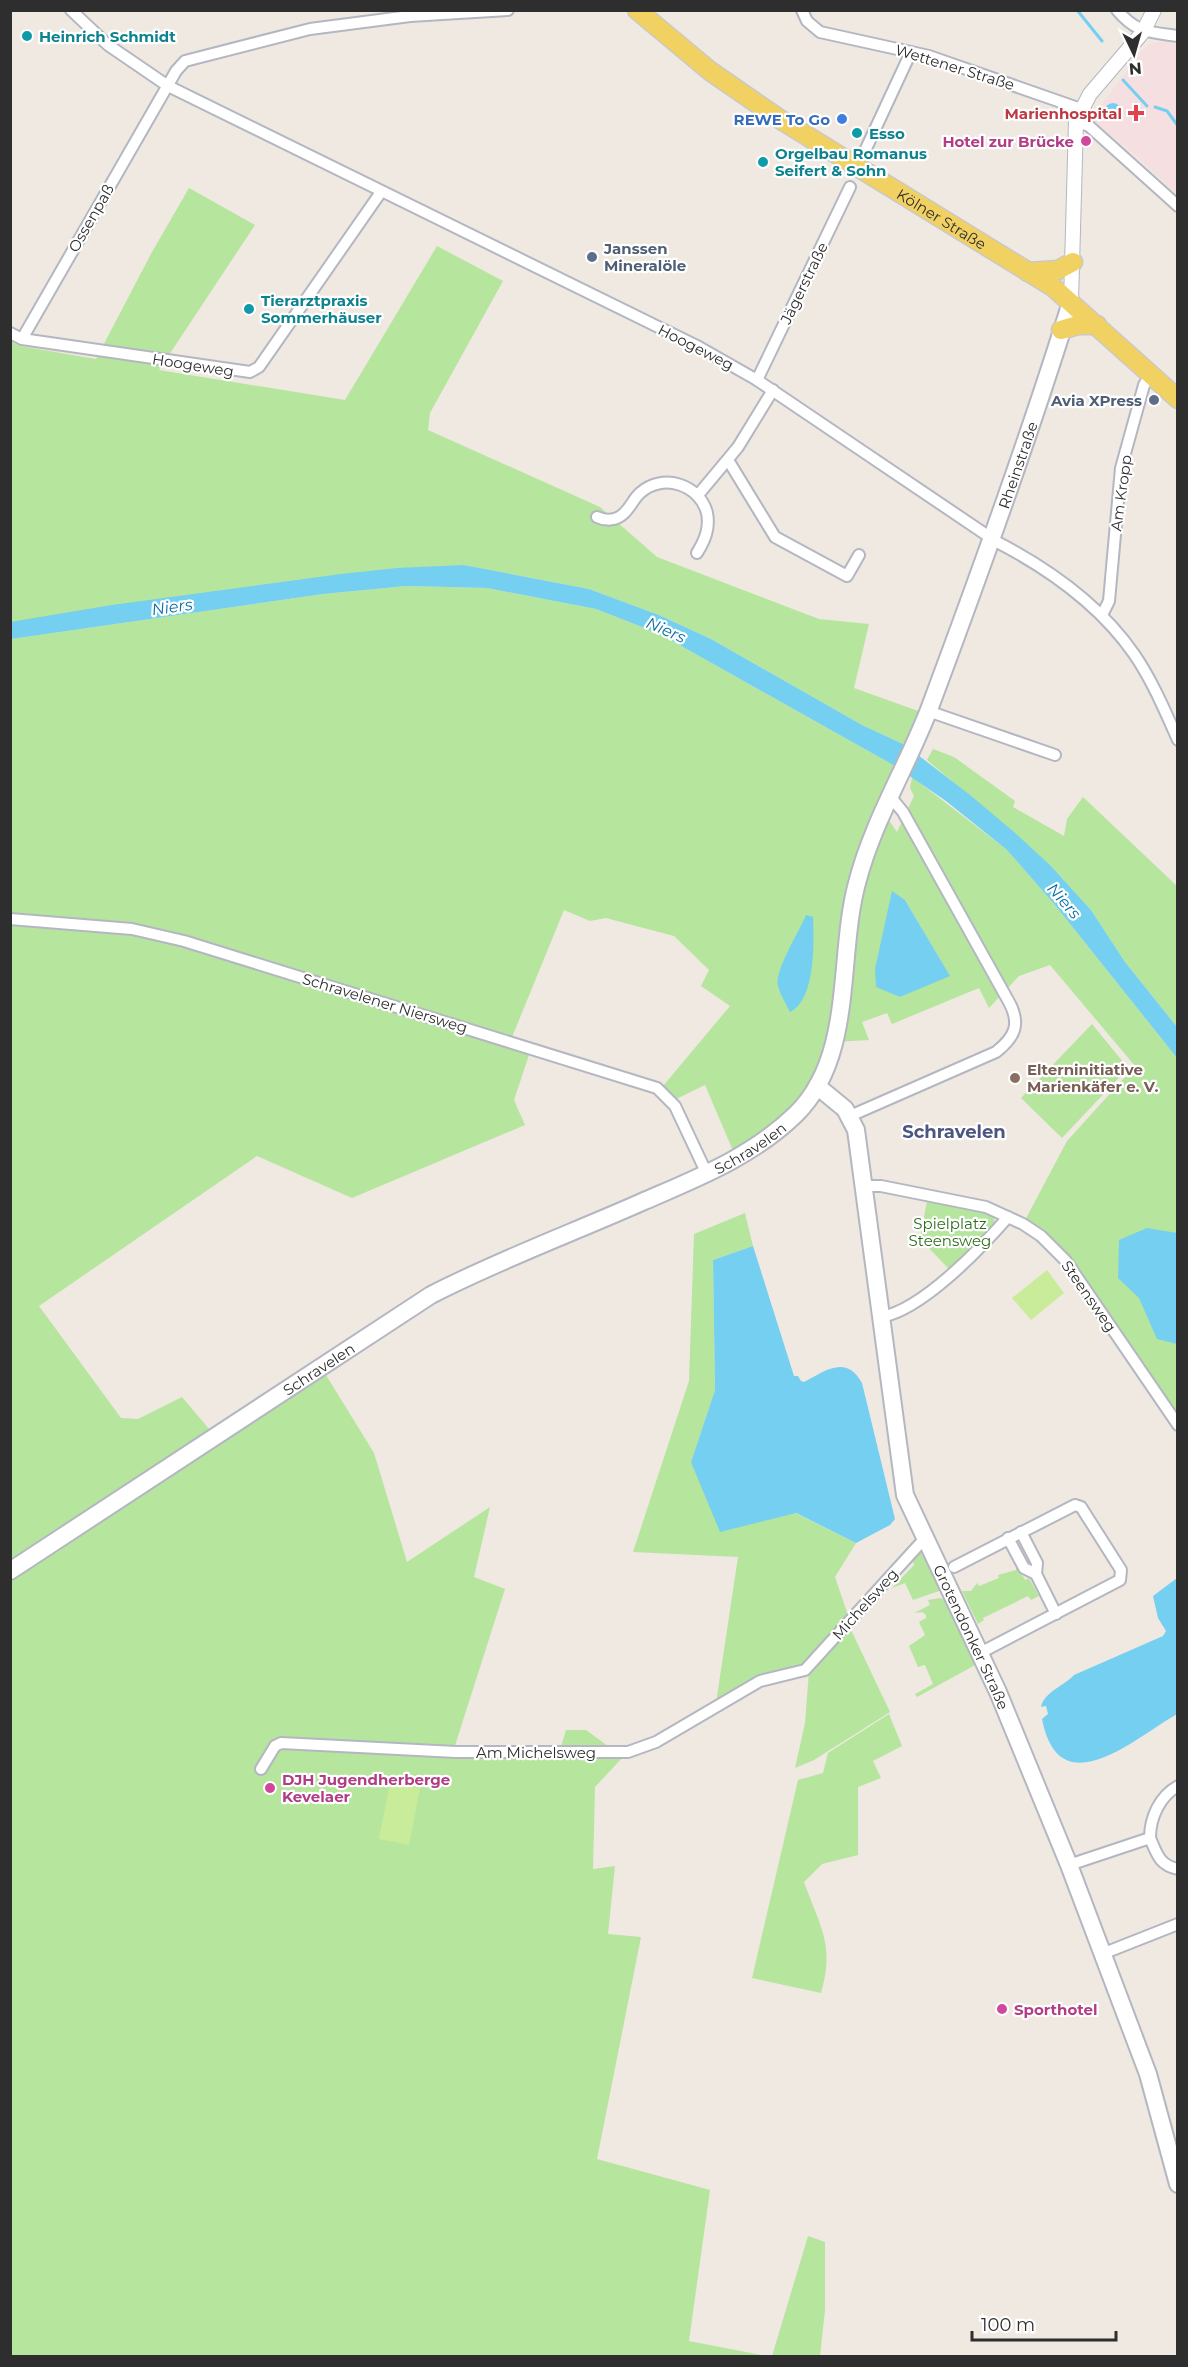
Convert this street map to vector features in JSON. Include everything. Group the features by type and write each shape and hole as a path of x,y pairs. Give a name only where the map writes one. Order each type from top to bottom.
{"main road":[{"name":"Kölner Straße","path":"637,10 711,71 778,118 1028,272 1071,302 1178,399"},
{"path":"1028,272 1058,270 1073,262"},
{"name":"Rheinstraße","path":"892,788 928,711 991,538 1071,302"},
{"path":"1061,330 1078,325 1097,325"},
{"name":"Schravelen","path":"10,1571 431,1295 492,1266 731,1163 769,1139 799,1111 817,1086 834,1042 856,886 876,822 892,788"},
{"name":"Grotendonker Straße","path":"817,1086 839,1102 850,1116 856,1130 903,1488 980,1653 1069,1865 1148,2074 1178,2184"}],"street":[{"name":"Hoogeweg","path":"71,10 108,45 168,86 699,347 773,390 991,538 1023,556 1066,586 1101,615 1134,653 1178,740"},
{"name":"Ossenpaß","path":"21,339 179,66 185,61 310,29 410,16 508,10"},
{"name":"Wettener Straße","path":"802,10 807,21 820,32 911,52 1079,115 1178,206"},
{"path":"1117,10 1129,25 1143,32 1178,36"},
{"path":"1079,115 1090,94 1143,32 1154,10"},
{"path":"864,153 911,52"},
{"name":"Rheinstraße","path":"1071,302 1079,115"},
{"name":"Jägerstraße","path":"757,380 850,187"},
{"name":"Hoogeweg","path":"21,339 250,372 259,366 381,192"},
{"path":"10,333 21,339"},
{"name":"Am Kropp","path":"1101,615 1109,601 1121,468 1144,385 1151,374"},
{"path":"698,495 728,460 773,390"},
{"path":"728,460 775,537 847,576 859,555"},
{"path":"597,517 618,518 640,493 661,483 683,486 698,495 705,509 708,526 705,540 698,553"},
{"path":"928,711 1055,755"},
{"path":"850,1116 996,1052 1014,1035 1016,1027 1009,1002 903,812 892,788"},
{"name":"Schravelener Niersweg","path":"10,919 132,929 184,940 657,1088 675,1106 707,1174"},
{"name":"Steensweg","path":"864,1186 881,1186 986,1207 1041,1236 1066,1261 1178,1425"},
{"path":"881,1317 900,1310 936,1286 985,1244 1008,1217"},
{"path":"954,1568 1067,1507 1078,1506 1121,1570 1120,1580 980,1653"},
{"path":"1021,1532 1036,1563 1035,1574 1056,1614"},
{"name":"Michelsweg","path":"805,1670 926,1537"},
{"path":"1008,1538 1024,1568 1035,1574"},
{"name":"Am Michelsweg","path":"261,1769 274,1746 281,1743 456,1752 628,1752 656,1742 760,1680 805,1670"},
{"path":"1178,1786 1162,1798 1150,1826 1150,1838 1159,1860 1166,1866 1178,1869"},
{"path":"1069,1865 1150,1838"},
{"path":"1102,1954 1178,1924"}],"shaded area":[{"name":"Marienhospital","path":"1160,42 1177,44 1177,195 1138,157 1091,119 1142,51 1149,44"}],"green space":[{"path":"189,188 255,225 159,370 345,400 437,246 503,281 430,413 428,430 600,507 657,557 819,619 869,624 854,688 921,712 905,745 862,725 711,639 659,615 589,589 464,565 11,622 10,341 20,346 96,359 152,252"},
{"path":"407,586 487,588 596,609 660,634 895,766 864,840 886,816 897,832 914,796 910,788 912,777 1007,850 1055,905 1177,1058 1177,1425 1066,1261 1023,1224 1067,1141 1135,1066 1050,965 1019,976 989,1008 979,988 892,1024 887,1013 862,1022 869,1040 834,1042 829,1037 814,1077 797,1102 737,1160 705,1085 668,1103 658,1092 730,1006 701,986 709,970 674,936 606,918 590,921 564,910 510,1042 531,1049 514,1100 525,1125 352,1198 257,1156 39,1306 121,1418 138,1419 182,1397 215,1436 321,1367 374,1453 407,1562 490,1507 474,1577 505,1589 451,1758 560,1750 566,1730 586,1730 623,1757 595,1787 593,1869 615,1866 608,1934 641,1937 597,2159 710,2190 689,2341 767,2356 11,2356 10,639 323,594","holes":["905,900 949,975 900,997"]},
{"path":"933,749 954,757 1015,801 1013,807 1064,836 1067,819 1083,797 1177,886 1177,1027 1125,962 1091,910 1051,866 927,760"},
{"path":"1092,1024 1128,1068 1062,1138 1021,1098"},
{"name":"Spielplatz Steensweg","path":"927,1201 985,1212 993,1216 995,1223 949,1269 920,1239"},
{"path":"745,1213 753,1246 713,1260 715,1390 691,1462 856,1543 835,1577 849,1618 845,1625 852,1632 890,1712 814,1760 795,1768 805,1723 809,1671 784,1668 716,1703 738,1557 633,1552 689,1381 694,1234"},
{"path":"1047,1270 1064,1293 1031,1320 1012,1298"},
{"path":"919,1550 922,1550 942,1590 913,1600 905,1583 892,1588 914,1565 912,1558"},
{"path":"1016,1564 1025,1580 1029,1578 1039,1596 1031,1600 1028,1596 983,1618 984,1620 978,1624 962,1591 971,1591 977,1583 979,1586 999,1578 998,1575 1016,1570"},
{"path":"940,1598 946,1600 977,1664 917,1697 915,1694 933,1684 925,1665 918,1667 909,1646 925,1635 919,1622 926,1618 926,1615 922,1612 914,1613 930,1605 928,1600"},
{"path":"889,1714 902,1746 873,1761 881,1778 858,1787 858,1855 822,1864 804,1882 824,1936 826,1948 825,1976 821,1993 752,1978 798,1780 823,1773 828,1753"},
{"path":"391,1777 421,1783 409,1845 379,1839"},
{"path":"808,2236 825,2242 825,2310 820,2356 772,2356"}],"water":[{"path":"1113,103 1119,106 1122,112 1119,118 1113,121 1107,118 1104,112 1107,106"},
{"name":"Niers","path":"464,565 589,589 659,615 711,639 862,725 905,745 1014,832 1051,866 1091,910 1125,962 1177,1027 1177,1058 1055,905 1007,850 946,801 895,766 660,634 596,609 487,588 407,586 323,594 11,639 10,622 112,605 341,574 397,568"},
{"path":"892,891 905,900 950,976 900,997 876,987 875,969"},
{"path":"806,915 813,917 812,969 805,995 790,1012 779,989 778,979 783,961"},
{"path":"1147,1228 1177,1233 1177,1344 1157,1339 1139,1298 1118,1278 1119,1240"},
{"path":"753,1246 794,1376 798,1376 804,1382 827,1370 842,1367 856,1374 862,1383 895,1519 890,1525 856,1543 796,1513 720,1532 691,1462 715,1390 713,1260"},
{"path":"1177,1578 1177,1714 1120,1750 1100,1759 1081,1763 1064,1759 1051,1745 1042,1719 1048,1714 1046,1706 1041,1707 1046,1697 1074,1675 1163,1636 1166,1631 1158,1618 1153,1596"}],"waterway":[{"path":"1077,10 1102,41"},
{"path":"1123,80 1147,106"},
{"path":"1155,107 1167,111 1178,126"}],"place":[{"name":"Heinrich Schmidt","path":"27,36"},
{"name":"Marienhospital","path":"1136,113"},
{"name":"REWE To Go","path":"842,119"},
{"name":"Esso","path":"857,133"},
{"name":"Hotel zur Brücke","path":"1086,141"},
{"name":"Orgelbau Romanus Seifert & Sohn","path":"763,162"},
{"name":"Janssen Mineralöle","path":"592,257"},
{"name":"Tierarztpraxis Sommerhäuser","path":"249,309"},
{"name":"Avia XPress","path":"1154,400"},
{"name":"Elterninitiative Marienkäfer e. V.","path":"1015,1078"},
{"name":"DJH Jugendherberge Kevelaer","path":"270,1788"},
{"name":"Sporthotel","path":"1002,2009"}],"district":[{"name":"Schravelen","path":"954,1132"}]}
